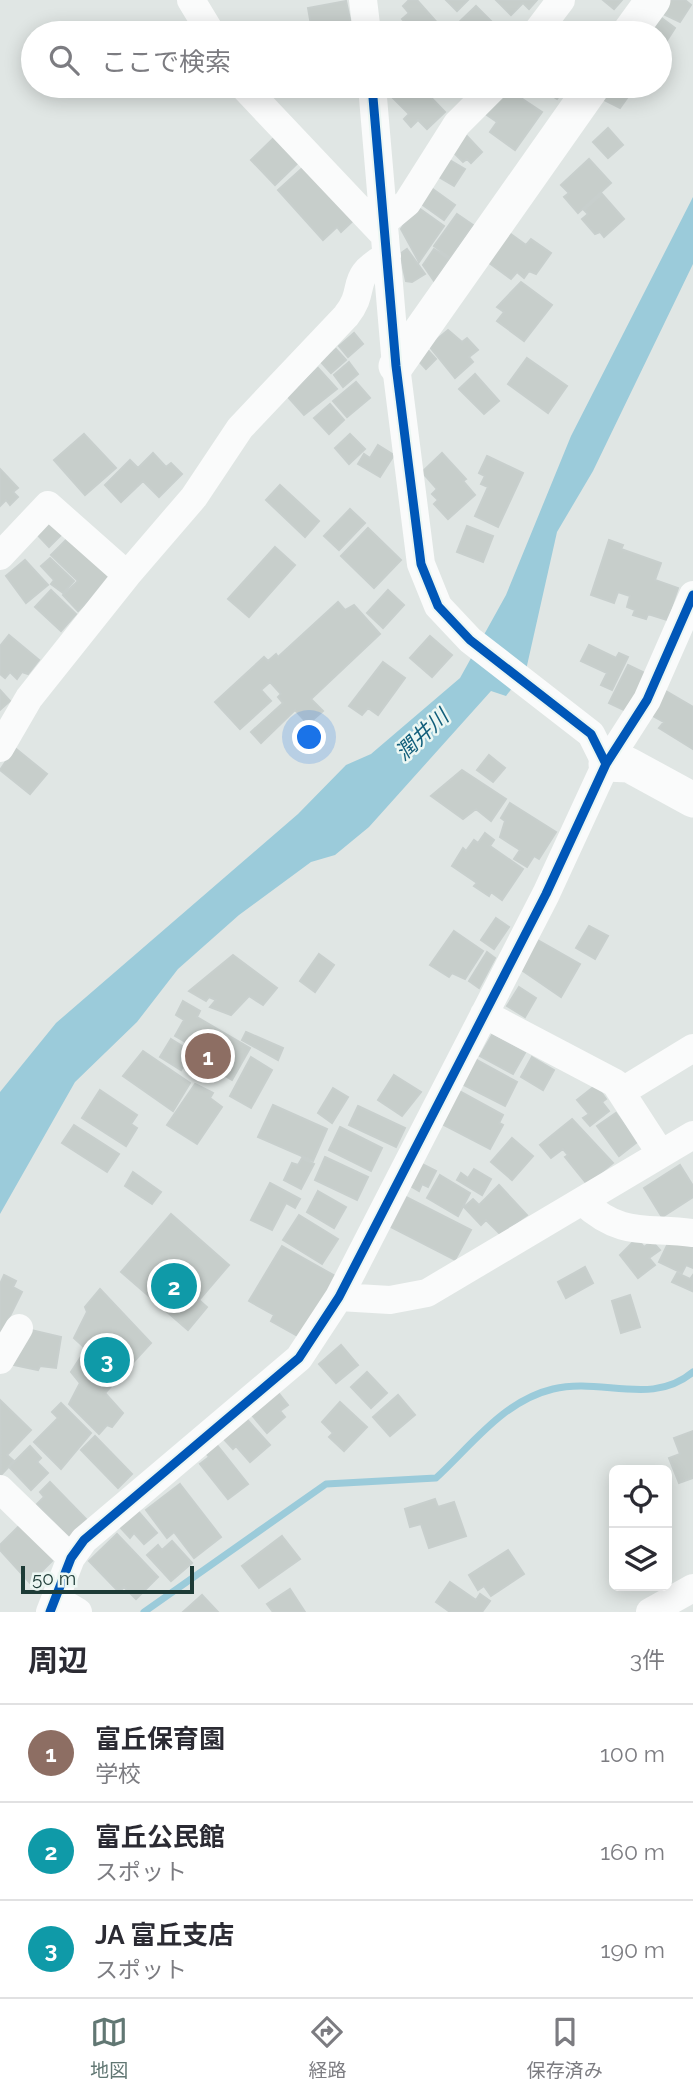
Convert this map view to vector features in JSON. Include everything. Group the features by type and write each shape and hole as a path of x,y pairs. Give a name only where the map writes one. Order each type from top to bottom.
{"street":[{"path":"191,0 204,21"},
{"path":"363,0 366,21"},
{"path":"545,21 561,0"},
{"path":"638,21 653,0"},
{"path":"254,98 385,238"},
{"path":"373,98 397,366 421,564 438,606 470,640 591,734 606,764"},
{"path":"0,748 29,698 127,575 194,497 240,428 357,302 358,280 370,266 395,216 407,203 457,124 483,98"},
{"path":"397,366 585,98"},
{"path":"0,556 48,505 127,575"},
{"path":"61,1608 71,1558 84,1540 299,1358 340,1297 546,894 606,764 647,700 693,595"},
{"path":"606,764 629,765 693,800"},
{"path":"484,1014 615,1083 661,1154"},
{"path":"621,1092 693,1048"},
{"path":"340,1297 390,1300 427,1293 693,1135"},
{"path":"583,1202 599,1217 621,1228 693,1233"},
{"path":"0,1360 19,1328"},
{"path":"0,1489 71,1558"},
{"path":"650,1612 693,1588"}],"water":[{"name":"潤井川","path":"693,197 693,264 593,471 557,532 526,670 506,696 491,691 369,827 335,855 311,862 239,915 178,969 137,1022 75,1082 0,1214 0,1092 56,1023 298,814 346,765 371,754 460,678 506,595 571,436"}],"building":[{"path":"409,0 417,0 436,21 404,21 402,19 409,13 403,6"},
{"path":"446,0 468,0 457,11"},
{"path":"496,0 537,0 529,9 523,3 511,15"},
{"path":"603,0 622,0 614,9"},
{"path":"664,0 685,0 691,5 680,22 657,11"},
{"path":"346,1 350,21 310,21 308,8"},
{"path":"476,6 491,21 460,21"},
{"path":"655,13 666,21 649,21"},
{"path":"393,98 432,98 445,112 427,129 418,120 411,127 404,119 409,114"},
{"path":"495,98 521,98 542,112 515,150 490,132 497,122 484,113"},
{"path":"600,98 627,98 620,108"},
{"path":"608,128 623,145 608,158 593,142"},
{"path":"280,132 304,157 275,185 251,160"},
{"path":"465,134 482,152 471,163 467,159 463,162 450,149"},
{"path":"448,159 465,169 454,186 437,176"},
{"path":"589,159 611,183 578,213 564,197 569,193 561,185"},
{"path":"308,163 357,217 341,232 337,227 323,240 278,190"},
{"path":"430,187 455,205 444,220 420,203"},
{"path":"602,194 624,219 604,237 600,232 595,234 582,219 588,214 584,210"},
{"path":"416,206 444,226 419,262 401,229"},
{"path":"457,214 473,225 450,258 434,246"},
{"path":"508,232 526,245 531,239 551,253 536,274 529,271 524,278 517,272 511,279 481,257"},
{"path":"407,249 425,274 412,282 406,281 400,254"},
{"path":"434,249 449,259 434,281 423,265"},
{"path":"521,282 552,305 524,341 497,321 504,312 497,307"},
{"path":"448,330 462,342 467,338 478,350 469,357 473,362 455,378 429,346"},
{"path":"354,333 363,344 348,357 339,346"},
{"path":"425,347 436,359 426,369 415,357"},
{"path":"336,349 346,360 331,373 321,362"},
{"path":"527,358 567,386 548,413 508,384"},
{"path":"349,362 358,374 343,387 334,375"},
{"path":"318,368 337,389 304,415 288,397"},
{"path":"475,374 499,401 484,414 459,389"},
{"path":"356,382 370,398 347,417 333,401"},
{"path":"330,404 344,420 329,434 314,418"},
{"path":"84,434 116,468 85,495 54,460"},
{"path":"350,434 365,449 349,464 335,448"},
{"path":"378,445 394,455 380,477 358,464 364,454 370,458"},
{"path":"153,453 166,467 171,463 182,474 159,497 143,481 121,502 105,485 130,460 138,468"},
{"path":"442,453 466,479 463,481 475,495 448,519 434,504 438,500 432,494 437,489 422,472"},
{"path":"487,456 523,473 498,527 475,516 488,487 481,484 485,476 479,473"},
{"path":"0,469 18,488 13,492 18,497 10,505 6,500 0,506"},
{"path":"280,485 319,521 305,537 266,500"},
{"path":"350,509 365,523 339,550 324,536"},
{"path":"47,512 65,531 49,547 31,528"},
{"path":"467,526 493,536 483,562 457,552"},
{"path":"368,528 401,560 374,588 341,556"},
{"path":"74,532 116,573 78,611 63,595 78,581 51,555"},
{"path":"609,540 623,545 621,549 661,563 655,580 678,588 667,620 648,614 646,619 633,615 635,610 627,607 630,596 618,592 614,603 591,595"},
{"path":"275,547 295,565 249,617 228,599"},
{"path":"50,558 74,581 63,593 51,584 54,580 41,566"},
{"path":"25,560 48,585 26,603 6,576"},
{"path":"51,590 76,614 61,631 35,607"},
{"path":"388,590 404,605 383,628 367,613"},
{"path":"338,602 345,610 354,605 380,634 311,699 323,711 308,724 295,710 261,743 251,732 283,703 278,697 281,694 270,682 261,690 271,701 240,729 215,702 264,657 268,661 276,654 278,657"},
{"path":"9,635 39,660 28,674 22,672 17,679 10,672 5,678 0,674 0,646"},
{"path":"430,636 452,655 432,677 410,658"},
{"path":"589,645 616,658 619,653 628,657 612,690 601,685 607,673 581,661"},
{"path":"383,662 405,678 378,715 368,708 362,715 349,706"},
{"path":"628,665 649,675 630,713 609,703"},
{"path":"0,690 10,701 0,710"},
{"path":"666,691 693,707 693,749 659,728 664,722 651,715"},
{"path":"15,748 47,774 30,794 0,770"},
{"path":"489,755 505,768 493,782 477,770"},
{"path":"462,770 506,799 491,821 476,809 463,819 431,796"},
{"path":"510,803 556,832 539,859 534,856 527,867 514,859 520,850 500,837 505,821 501,818"},
{"path":"485,833 494,840 490,846 523,869 502,900 491,892 489,896 474,886 477,883 452,866 463,848 466,851 474,840 478,843"},
{"path":"496,918 509,927 494,949 481,940"},
{"path":"589,926 608,936 595,959 576,948"},
{"path":"454,931 483,951 465,979 452,973 449,977 430,965"},
{"path":"536,939 580,964 561,997 520,969"},
{"path":"487,952 495,958 479,988 469,981"},
{"path":"319,954 334,965 315,992 300,981"},
{"path":"233,955 277,988 263,1005 249,996 231,1015 210,1007 216,1000 209,997 206,1001 189,991"},
{"path":"519,987 536,998 525,1017 507,1006"},
{"path":"183,1001 200,1011 197,1017 250,1048 232,1080 194,1058 199,1050 175,1036 184,1020 176,1015"},
{"path":"246,1032 283,1048 278,1060 242,1040"},
{"path":"492,1035 525,1053 513,1074 480,1056"},
{"path":"171,1039 192,1052 181,1070 160,1057"},
{"path":"143,1051 190,1083 173,1111 123,1076"},
{"path":"251,1057 272,1070 251,1108 230,1096"},
{"path":"532,1057 554,1070 543,1090 521,1077"},
{"path":"473,1058 517,1082 505,1106 460,1083"},
{"path":"394,1075 421,1092 402,1116 378,1100"},
{"path":"195,1084 213,1093 210,1098 222,1107 197,1144 167,1125"},
{"path":"596,1085 606,1099 602,1102 609,1111 590,1126 583,1118 589,1114 577,1100"},
{"path":"333,1088 348,1097 332,1123 318,1113"},
{"path":"456,1089 503,1115 499,1123 503,1125 490,1149 442,1124"},
{"path":"100,1090 137,1115 131,1124 137,1128 126,1146 82,1118"},
{"path":"273,1105 327,1129 313,1161 258,1137"},
{"path":"358,1106 405,1128 396,1147 349,1125"},
{"path":"616,1113 637,1142 619,1156 597,1126"},
{"path":"572,1119 613,1163 587,1184 565,1157 568,1155 563,1149 551,1158 540,1145"},
{"path":"74,1125 119,1154 107,1172 62,1143"},
{"path":"340,1127 382,1148 371,1171 329,1150"},
{"path":"512,1138 533,1156 512,1180 491,1162"},
{"path":"325,1157 368,1177 357,1200 315,1180"},
{"path":"302,1158 314,1164 301,1189 284,1180 292,1163 298,1165"},
{"path":"420,1163 436,1171 428,1187 422,1184 419,1191 409,1185"},
{"path":"680,1165 693,1186 693,1197 662,1217 644,1188"},
{"path":"474,1169 491,1179 482,1195 457,1180 461,1173 468,1178"},
{"path":"133,1172 161,1192 152,1204 125,1186"},
{"path":"440,1175 470,1193 458,1216 427,1198"},
{"path":"270,1183 300,1199 295,1208 286,1203 272,1230 251,1220"},
{"path":"499,1185 527,1215 500,1234 486,1220 481,1225 464,1207 473,1199 479,1205"},
{"path":"318,1191 346,1207 334,1228 307,1212"},
{"path":"406,1197 471,1230 455,1260 391,1227"},
{"path":"171,1214 229,1265 199,1300 207,1307 188,1330 121,1272"},
{"path":"299,1215 338,1239 322,1264 283,1240"},
{"path":"671,1237 693,1247 693,1268 686,1265 682,1273 659,1262"},
{"path":"637,1238 644,1247 652,1241 660,1250 649,1258 655,1265 638,1278 620,1255"},
{"path":"282,1246 335,1276 301,1338 271,1321 274,1315 249,1301"},
{"path":"585,1267 593,1283 566,1298 558,1282"},
{"path":"677,1273 690,1279 693,1275 692,1291 672,1282"},
{"path":"4,1275 16,1281 13,1287 22,1292 0,1336 0,1284"},
{"path":"100,1289 151,1343 105,1393 123,1413 112,1427 107,1425 99,1434 69,1404 80,1383 71,1372 86,1349 74,1338 87,1312 85,1307"},
{"path":"630,1295 640,1327 621,1333 612,1301"},
{"path":"31,1330 61,1337 56,1368 40,1366 38,1370 14,1365"},
{"path":"341,1345 358,1365 336,1383 319,1364"},
{"path":"367,1372 387,1393 371,1408 351,1387"},
{"path":"277,1391 288,1405 280,1411 285,1417 267,1433 250,1413"},
{"path":"398,1395 415,1415 390,1436 373,1417"},
{"path":"0,1400 31,1430 7,1455 14,1461 1,1475"},
{"path":"340,1402 367,1427 344,1451 329,1437 333,1433 322,1422"},
{"path":"61,1403 91,1433 61,1469 34,1442 58,1418 52,1412"},
{"path":"244,1416 270,1445 250,1462 236,1446 233,1449 222,1437"},
{"path":"693,1431 693,1478 679,1483 669,1458 680,1454 674,1438"},
{"path":"95,1436 132,1474 118,1488 81,1450"},
{"path":"217,1445 248,1484 228,1499 200,1464 209,1457 206,1453"},
{"path":"30,1446 41,1458 37,1462 48,1473 31,1490 9,1467"},
{"path":"50,1482 87,1520 69,1537 37,1504 44,1497 40,1492"},
{"path":"180,1484 221,1537 194,1558 174,1532 167,1538 146,1510"},
{"path":"435,1499 438,1507 454,1502 466,1536 429,1548 421,1524 410,1527 405,1509"},
{"path":"137,1510 157,1533 144,1544 134,1533 130,1538 119,1526"},
{"path":"21,1524 55,1558 30,1583 0,1550 0,1545"},
{"path":"117,1534 158,1577 136,1599 124,1587 119,1592 89,1561"},
{"path":"282,1536 300,1559 259,1588 242,1566"},
{"path":"172,1541 192,1563 171,1581 147,1555 158,1545 162,1550"},
{"path":"508,1550 524,1574 491,1596 484,1586 478,1590 469,1575"},
{"path":"450,1582 476,1600 480,1594 490,1601 482,1612 450,1612 436,1602"},
{"path":"290,1589 305,1612 273,1612 267,1604"},
{"path":"202,1595 218,1612 183,1612"}],"waterway":[{"path":"144,1612 326,1484 436,1478 489,1426 519,1403 535,1395 571,1386 643,1390 661,1388 693,1372"}],"cycle path":[{"path":"373,98 396,366 421,564 438,606 470,640 591,734 606,764"},
{"path":"50,1612 71,1558 84,1540 299,1358 339,1297 546,894 606,764 647,700 693,595"}],"place":[{"name":"富丘保育園","path":"208,1056"},
{"name":"富丘公民館","path":"174,1286"},
{"name":"JA 富丘支店","path":"107,1360"}]}
